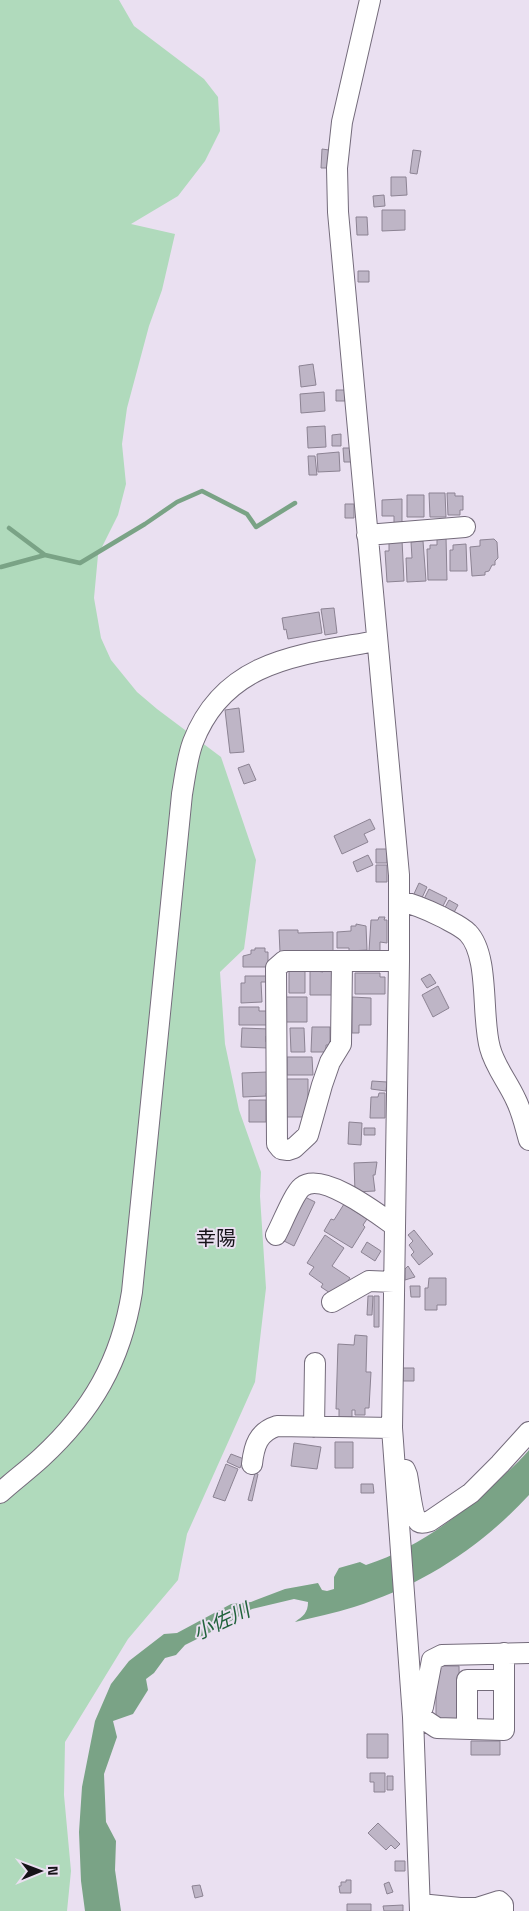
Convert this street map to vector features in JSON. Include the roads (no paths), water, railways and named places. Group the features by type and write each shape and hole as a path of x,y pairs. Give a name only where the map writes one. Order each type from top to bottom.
{"street":[{"path":"370,0 342,122 337,168 341,249 399,875 392,1428 413,1717 420,1907 477,1908 498,1901 503,1905 503,1911"},
{"path":"367,535 465,527"},
{"path":"0,1493 41,1458 81,1416 107,1375 125,1329 133,1283 182,794 193,742 201,724 217,702 231,686 253,672 291,657 376,640"},
{"path":"399,900 417,905 457,924 470,934 475,942 484,982 485,1018 490,1048 495,1063 516,1098 529,1140"},
{"path":"342,961 341,1044 330,1062 308,1135 294,1148 288,1150 281,1149 277,1144 276,968 284,961 399,960"},
{"path":"276,1235 297,1192 303,1186 314,1183 325,1185 350,1196 394,1226"},
{"path":"332,1302 369,1281 394,1282"},
{"path":"314,1427 315,1363"},
{"path":"252,1464 254,1448 266,1430 277,1426 392,1428"},
{"path":"394,1470 405,1470 417,1520 425,1523 471,1493 529,1432"},
{"path":"413,1717 423,1707 432,1660 442,1655 529,1653"},
{"path":"413,1717 426,1720 437,1728 504,1730 504,1654"},
{"path":"466,1729 467,1680 504,1680"}],"water":[{"name":"小佐川","path":"529,1450 529,1495 491,1531 449,1563 403,1588 379,1598 354,1607 295,1622 306,1612 308,1602 294,1599 252,1609 185,1645 176,1655 165,1658 154,1673 146,1679 148,1690 133,1714 113,1721 117,1737 104,1774 106,1822 116,1841 115,1870 121,1911 85,1911 81,1881 79,1832 82,1787 95,1721 111,1684 129,1661 164,1634 177,1633 231,1604 251,1602 285,1589 318,1583 322,1590 334,1589 334,1577 339,1568 360,1562 366,1565 383,1559 432,1533 477,1499"}],"waterway":[{"path":"1,567 45,555 80,563 145,524 177,502 202,491 247,514 256,527 295,503"},
{"path":"9,528 45,555"}],"district":[{"name":"幸陽","path":"216,1237"}]}
